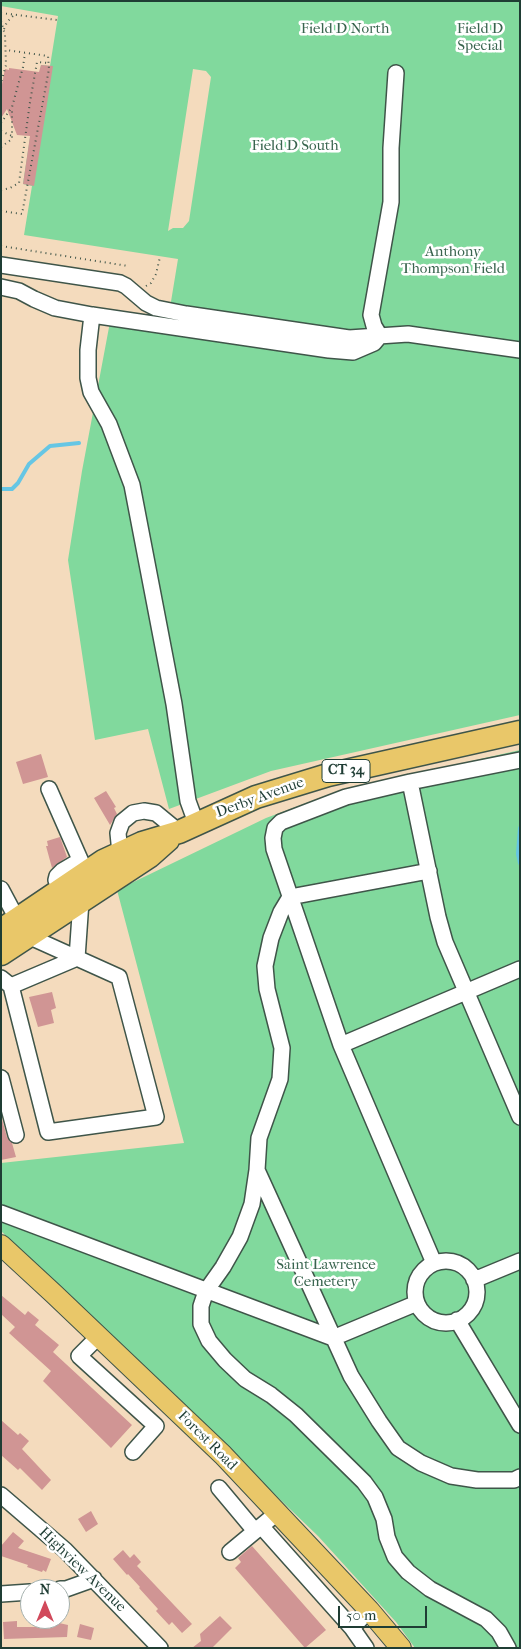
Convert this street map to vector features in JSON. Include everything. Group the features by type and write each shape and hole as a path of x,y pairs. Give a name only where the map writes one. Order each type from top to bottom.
{"highway":[{"name":"Derby Avenue","path":"1,954 15,928 60,890 82,867 103,861 142,843 296,783 520,732"},
{"name":"Derby Avenue","path":"15,928 81,901 150,856 187,827"}],"main road":[{"name":"Forest Road","path":"1,1245 223,1455 369,1610 401,1648"}],"street":[{"path":"380,336 374,326 371,315 390,202 391,148 396,73"},
{"path":"1,265 120,284 126,286 146,303 156,308 186,314 349,338 393,334 426,335 520,350"},
{"path":"19,291 23,268"},
{"path":"1,287 19,291 55,308 348,353 374,343 380,336"},
{"path":"92,315 88,350 90,392 109,424 132,484 174,704 188,801 187,827 156,813 144,811 133,813 122,822 118,833 120,853"},
{"path":"434,1263 341,1045 290,897 273,838 275,828 281,822 346,797 520,760"},
{"path":"410,782 445,942 520,1118"},
{"path":"50,789 82,867"},
{"path":"290,897 428,871"},
{"path":"1,890 15,928 119,977 156,1117 48,1132 6,982 77,958"},
{"path":"290,897 271,938 265,966 267,989 282,1048 280,1079 260,1138 252,1204 240,1237 206,1291 201,1306 201,1324 209,1341 225,1360 245,1379 271,1395 296,1415 364,1482 375,1497 384,1518 387,1537 395,1557 408,1572 430,1588 486,1619 499,1632 508,1648"},
{"path":"77,958 81,901"},
{"path":"341,1045 520,969"},
{"path":"1,1078 16,1135"},
{"path":"257,1170 351,1376 398,1448 421,1463 451,1476 477,1480 514,1480 520,1477"},
{"path":"1,1212 333,1338 417,1303"},
{"path":"474,1280 520,1260"},
{"path":"443,1261 462,1265 474,1280 476,1299 466,1315 457,1320 448,1322 430,1318 417,1303 415,1294 419,1276 434,1263 443,1261"},
{"path":"457,1320 520,1425"},
{"path":"99,1336 79,1356 156,1426 133,1452"},
{"path":"146,1417 164,1398"},
{"path":"218,1488 352,1628 366,1648"},
{"name":"Highview Avenue","path":"1,1495 65,1550 160,1648"},
{"path":"230,1552 277,1513"},
{"path":"70,1588 94,1579"},
{"path":"1,1594 20,1593"},
{"path":"352,1628 369,1610"}],"path":[{"path":"1,13 57,20"},
{"path":"4,30 7,22 14,15"},
{"path":"1,21 6,50 6,65 1,83"},
{"path":"1,211 22,214 49,63 48,56 6,50"},
{"path":"1,148 12,139 12,107 25,53"},
{"path":"1,190 19,183 37,62 49,63"},
{"path":"1,123 12,107"},
{"path":"1,131 12,136"},
{"path":"1,246 128,266"},
{"path":"134,294 154,279 160,257"}],"green space":[{"path":"1,1 520,1 520,715 271,771 169,809 148,729 95,740 68,560 82,471 110,322 166,332 178,259 24,235 32,186 23,184 41,65 50,66 58,16 1,6","holes":["193,69 206,71 211,77 189,221 183,228 173,228 168,231"]},
{"name":"Saint Lawrence Cemetery","path":"520,750 520,1648 415,1648 396,1622 318,1536 1,1231 1,1163 184,1143 117,890 266,818 336,792"}],"building":[{"path":"41,65 53,66 34,186 23,184 30,136 17,135 7,109 1,118 1,89 5,69 39,72"},
{"path":"41,754 48,777 23,784 16,762"},
{"path":"106,791 116,807 114,808 117,814 110,825 94,798"},
{"path":"60,837 67,857 52,868 46,846 48,846 47,841"},
{"path":"52,992 56,1008 51,1010 54,1023 38,1027 29,997"},
{"path":"1,1116 7,1137 12,1143 16,1157 1,1160"},
{"path":"1,1295 25,1315 28,1311 39,1320 35,1325 59,1345 53,1352 132,1425 111,1448 43,1381 51,1371 9,1333 15,1327 1,1314"},
{"path":"1,1420 18,1435 20,1433 29,1441 22,1449 51,1480 42,1490 20,1468 18,1470 1,1455"},
{"path":"91,1511 98,1524 86,1532 78,1519"},
{"path":"13,1532 24,1541 18,1548 51,1559 46,1572 27,1567 28,1565 1,1556 1,1546"},
{"path":"252,1546 326,1630 305,1648 235,1568 241,1562 238,1558"},
{"path":"123,1550 130,1558 134,1554 141,1562 137,1566 192,1624 182,1633 172,1622 169,1625 156,1611 158,1609 140,1587 113,1559"},
{"path":"220,1616 232,1628 212,1648 192,1648 201,1641 200,1634"},
{"path":"17,1621 17,1627 20,1627 20,1629 68,1629 67,1637 4,1639 3,1622"},
{"path":"80,1624 94,1628 91,1640 77,1637"}],"waterway":[{"path":"1,489 12,489 18,483 29,464 50,446 79,443"},
{"path":"520,828 518,854 520,863"}],"park label":[{"name":"Field D North","path":"345,29"},
{"name":"Field D Special","path":"480,38"},
{"name":"Field D South","path":"295,146"},
{"name":"Anthony Thompson Field","path":"453,260"}]}
